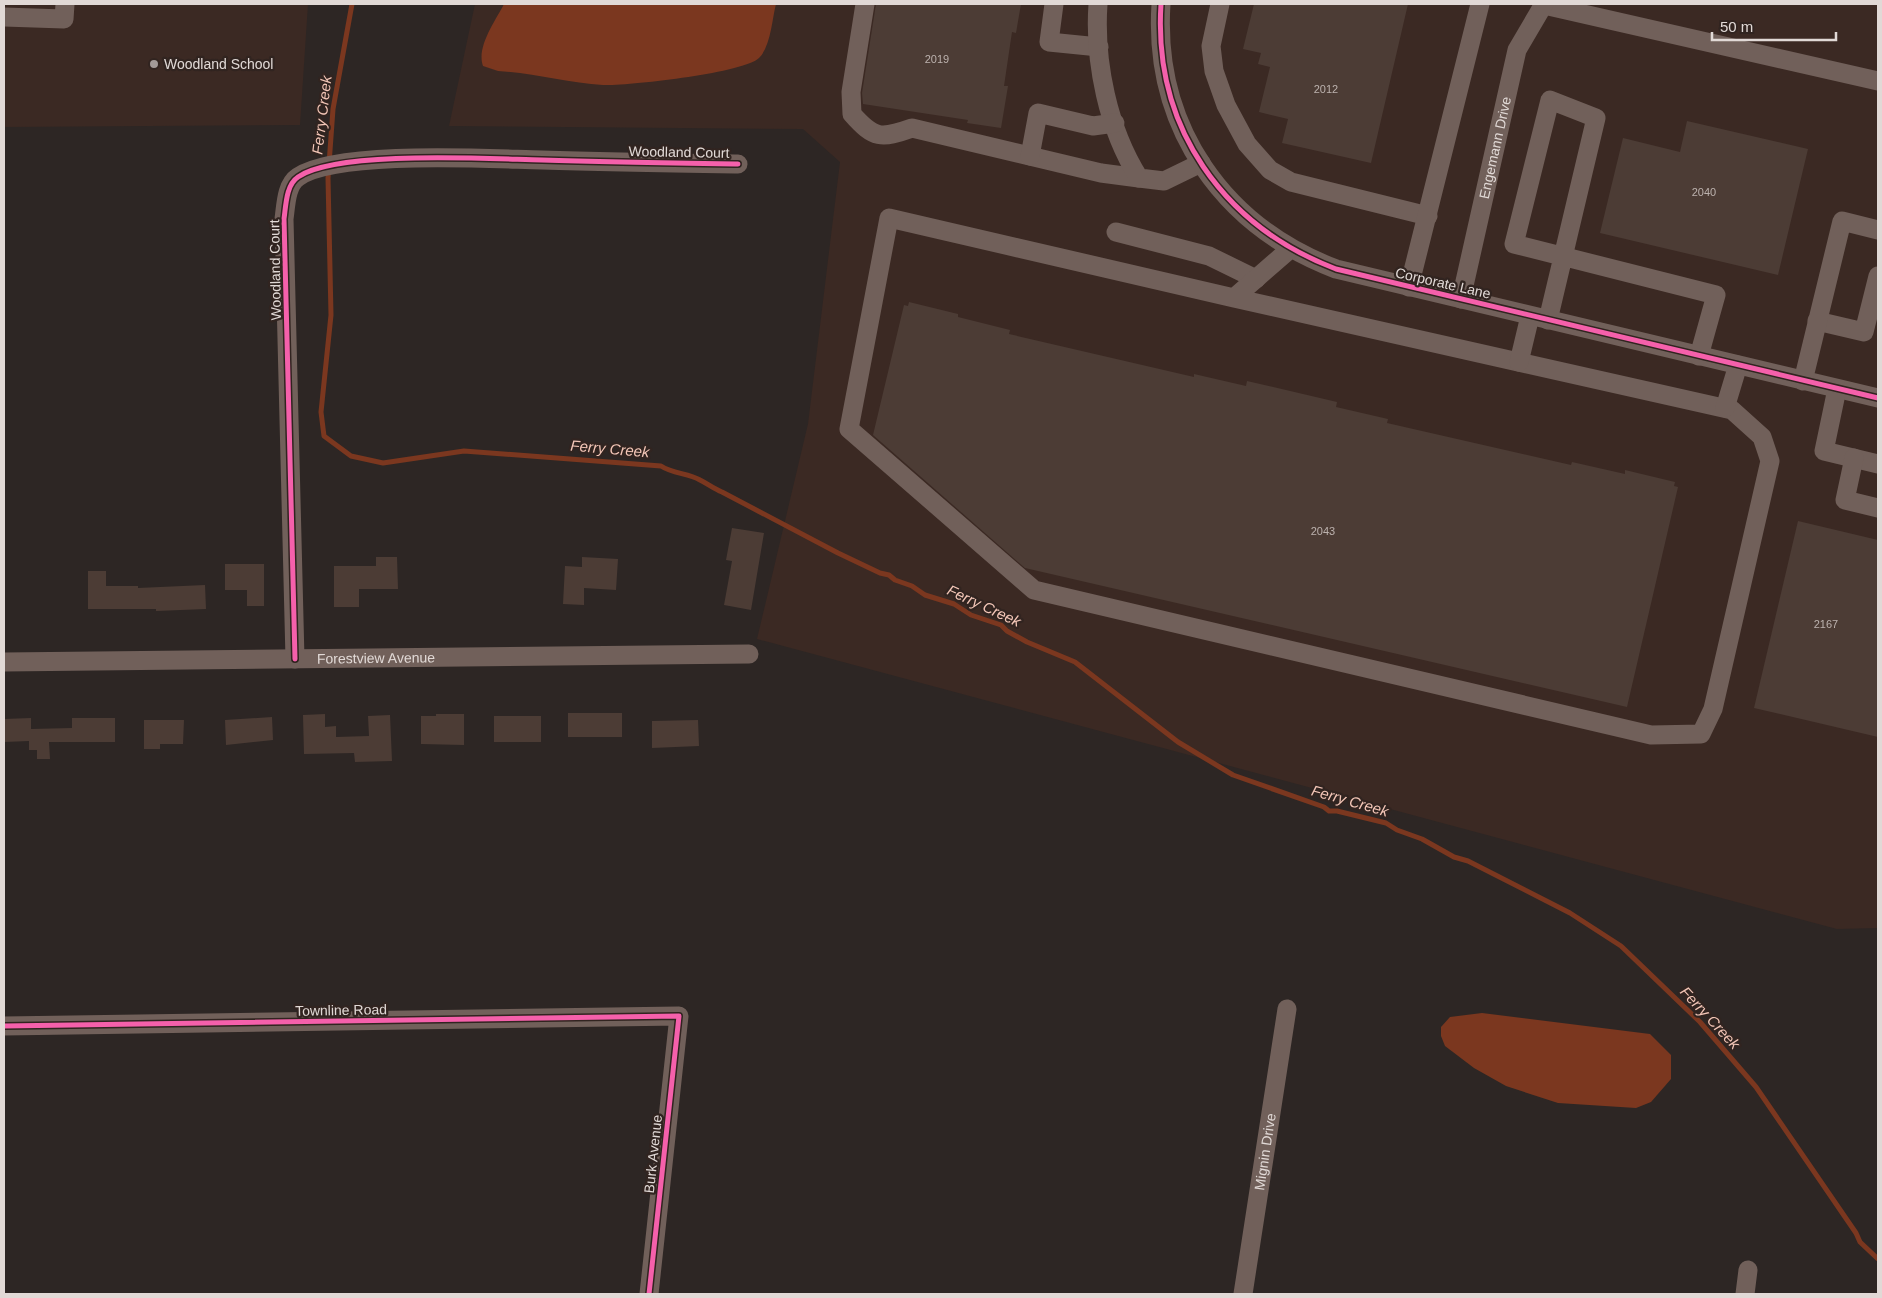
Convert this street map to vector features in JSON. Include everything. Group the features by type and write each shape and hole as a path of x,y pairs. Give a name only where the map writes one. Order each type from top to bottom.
{"street":[{"path":"4,17 64,19 65,4"},
{"path":"865,4 850,92 852,114 870,133 882,136 892,135 912,128 1101,173 1164,181 1201,163"},
{"path":"1054,4 1049,42 1100,47"},
{"path":"1098,4 1097,26 1105,93 1126,157 1140,178"},
{"name":"Corporate Lane","path":"1161,4 1162,48 1172,97 1180,123 1201,163 1214,182 1244,215 1264,232 1290,249 1336,269 1878,398"},
{"path":"1220,4 1211,46 1214,71 1226,105 1246,144 1270,170 1291,182 1428,216"},
{"path":"1409,287 1480,4"},
{"path":"1544,4 1878,81"},
{"name":"Engemann Drive","path":"1461,299 1517,50 1544,4"},
{"path":"1519,362 1539,318 1563,256 1596,118 1550,100 1514,244 1563,256 1716,295 1699,356"},
{"path":"1030,156 1038,113 1094,126 1115,123"},
{"name":"Woodland Court","path":"295,659 284,218 286,201 291,185 297,178 317,167 431,158 738,164"},
{"path":"889,218 1519,362 1732,410 1762,437 1770,461 1713,709 1701,734 1652,735 1034,590 849,429 889,218"},
{"path":"1803,380 1842,222 1878,230"},
{"path":"1116,232 1209,256 1256,279"},
{"path":"1234,298 1290,249"},
{"path":"1818,321 1864,332 1878,276"},
{"path":"1725,408 1738,365"},
{"path":"1837,389 1824,451 1878,464"},
{"path":"1854,458 1845,500 1878,508"},
{"name":"Forestview Avenue","path":"4,662 749,654"},
{"name":"Mignin Drive","path":"1243,1294 1287,1009"},
{"name":"Townline Road","path":"4,1026 679,1016"},
{"name":"Burk Avenue","path":"649,1294 679,1016"},
{"path":"1745,1294 1748,1270"}],"shaded area":[{"name":"Woodland School","path":"4,4 308,4 300,125 4,127"},
{"path":"475,4 1878,4 1878,928 1837,929 757,639 808,424 840,162 803,129 449,126"},
{"path":"504,4 776,4 766,47 759,58 749,64 685,78 603,85 498,71 483,66 482,51 484,42"},
{"path":"1482,1013 1650,1034 1671,1055 1671,1079 1651,1102 1636,1108 1558,1103 1506,1086 1474,1068 1445,1046 1441,1036 1441,1027 1450,1017"}],"building":[{"path":"876,4 1021,4 1016,33 1012,32 1004,86 1008,86 1001,128 967,123 968,120 863,104 862,93"},
{"path":"1254,4 1408,4 1371,163 1282,143 1288,119 1259,112 1270,67 1258,64 1261,53 1243,49"},
{"path":"1687,121 1808,149 1778,275 1600,233 1623,138 1680,152"},
{"path":"909,302 958,314 958,317 1010,330 1009,334 1194,377 1194,374 1246,386 1247,381 1337,402 1336,407 1388,419 1387,423 1571,465 1572,462 1625,474 1625,470 1675,482 1674,486 1678,487 1627,707 1025,568 873,435 904,305 908,306"},
{"path":"1798,521 1878,540 1878,737 1754,708"},
{"path":"732,528 764,533 751,610 724,605 732,561 726,560"},
{"path":"376,557 397,557 398,589 359,589 359,607 334,607 334,566 376,566"},
{"path":"582,557 618,559 616,590 584,588 584,605 563,604 565,566 582,567"},
{"path":"225,564 264,564 264,606 247,606 247,590 225,590"},
{"path":"88,571 106,571 106,586 138,586 138,588 205,585 206,609 156,611 156,609 88,609"},
{"path":"568,713 622,713 622,737 568,737"},
{"path":"325,714 325,727 336,726 336,737 369,736 368,716 390,715 392,761 355,762 354,753 304,754 303,715"},
{"path":"436,714 464,714 464,745 421,744 421,716 436,716"},
{"path":"494,716 541,716 541,742 494,742"},
{"path":"272,717 273,740 226,745 225,720"},
{"path":"31,718 31,729 72,728 72,718 115,718 115,742 49,742 50,759 37,759 37,750 29,750 29,741 4,742 4,719"},
{"path":"144,720 184,720 183,744 160,744 160,749 144,749"},
{"path":"698,720 699,746 652,748 652,721"}],"waterway":[{"name":"Ferry Creek","path":"352,4 333,109 328,178 331,315 321,412 324,436 351,456 383,463 464,451 661,466 670,471 695,478 838,553 912,586 925,595 954,604 971,615 1001,625 1007,631 1027,642 1075,662 1178,742 1233,775 1324,807 1329,811 1337,811 1386,823 1397,830 1422,839 1454,857 1468,861 1570,913 1621,946 1700,1022 1756,1087 1856,1233 1860,1242 1878,1259"}],"cycle path":[{"path":"1161,4 1162,49 1169,91 1183,131 1203,167 1229,199 1260,227 1296,250 1336,269 1878,398"},
{"path":"295,659 284,219 287,196 294,181 298,177 318,168 379,159 487,158 738,164"},
{"path":"4,1026 679,1016 649,1294"}],"place":[{"name":"Woodland School","path":"154,64"}]}
